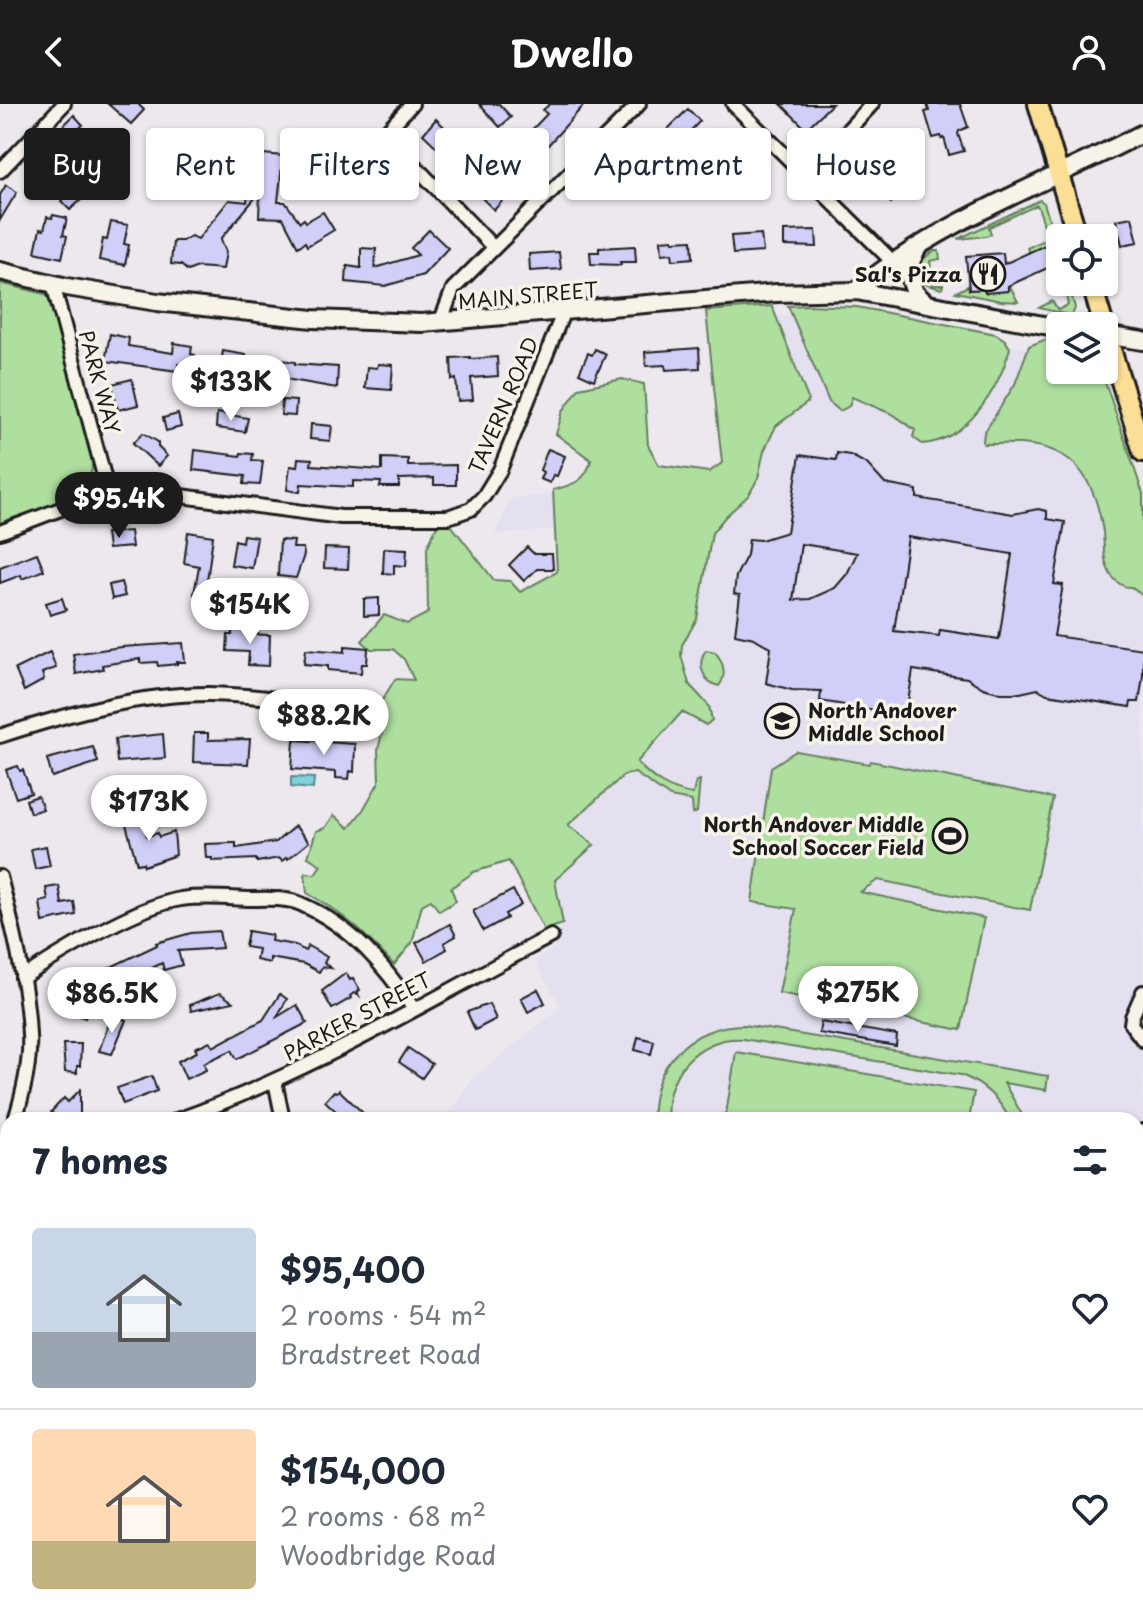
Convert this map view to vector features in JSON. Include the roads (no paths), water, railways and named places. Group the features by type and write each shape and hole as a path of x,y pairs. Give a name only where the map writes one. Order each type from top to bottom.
{"main road":[{"path":"1038,104 1074,224"},
{"path":"856,291 892,261 1033,184 1143,133"},
{"path":"918,247 907,270 915,293 926,303"},
{"name":"MAIN STREET","path":"0,271 53,284 157,302 313,319 440,323 776,293 856,291 1046,325"},
{"path":"1118,335 1143,341"},
{"path":"1118,374 1143,452"}],"street":[{"path":"0,171 64,104"},
{"path":"412,104 384,134 494,248"},
{"path":"440,323 453,289 639,104"},
{"path":"733,104 787,157"},
{"path":"850,128 872,104"},
{"path":"831,200 892,261"},
{"name":"PARK WAY","path":"53,284 108,491"},
{"name":"TAVERN ROAD","path":"108,491 158,493 341,517 448,517 471,509 484,496 500,470 563,313"},
{"path":"0,532 108,491"},
{"path":"0,736 66,715 160,697 211,694 309,703 374,714"},
{"path":"0,877 22,978 29,1036 17,1112"},
{"path":"22,978 95,934 170,901 208,898 284,900 301,904 351,934 375,958 413,1008"},
{"name":"PARKER STREET","path":"197,1112 275,1081 364,1038 413,1008 551,936"},
{"path":"1143,992 1131,1024 1143,1040"},
{"path":"275,1081 283,1112"}],"water":[{"path":"291,777 314,778 313,789 291,787"}],"place":[{"name":"Sal's Pizza","path":"988,274"},
{"name":"North Andover Middle School","path":"782,721"},
{"name":"North Andover Middle School Soccer Field","path":"950,836"}]}
